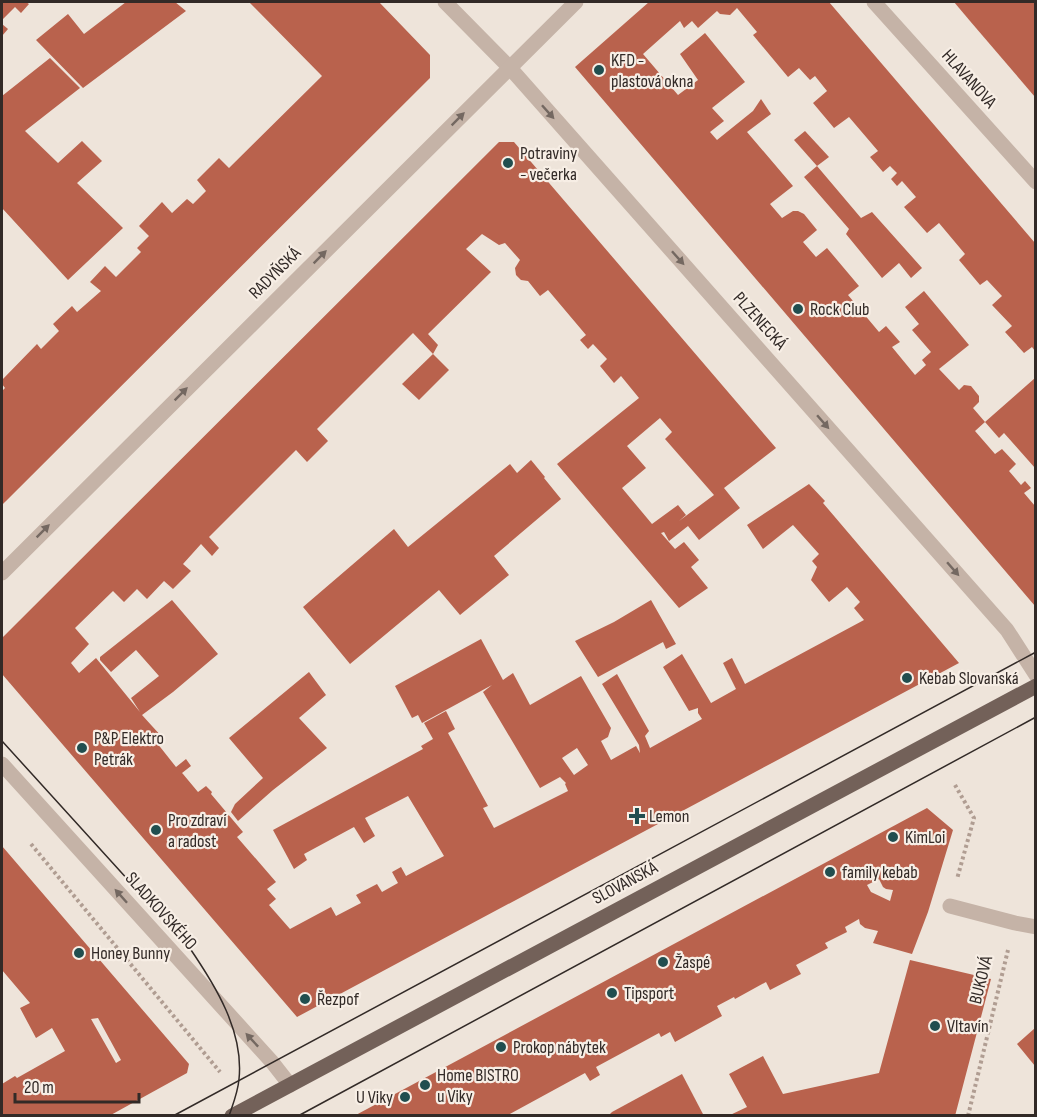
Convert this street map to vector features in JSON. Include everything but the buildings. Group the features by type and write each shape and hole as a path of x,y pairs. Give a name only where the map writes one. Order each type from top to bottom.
{"main road":[{"name":"SLOVANSKÁ","path":"232,1116 1035,686"}],"street":[{"name":"PLZENECKÁ","path":"445,2 510,68 1007,630 1035,675"},
{"name":"RADYŇSKÁ","path":"2,573 576,2"},
{"name":"HLAVANOVA","path":"874,2 1035,182"},
{"name":"SLADKOVSKÉHO","path":"2,764 272,1062 290,1085"},
{"path":"951,906 1035,927"}],"path":[{"path":"951,906 974,818 955,785"},
{"path":"24,836 220,1072"},
{"name":"BUKOVÁ","path":"968,1116 1015,923"}],"tram line":[{"path":"173,1116 1036,652"},
{"path":"298,1116 1036,717"},
{"path":"2,741 189,947 218,993 232,1026 239,1061 239,1079 229,1116"}],"place":[{"name":"KFD - plastová okna","path":"599,70"},
{"name":"Potraviny - večerka","path":"508,163"},
{"name":"Rock Club","path":"798,309"},
{"name":"Kebab Slovanská","path":"907,678"},
{"name":"P&P Elektro Petrák","path":"82,748"},
{"name":"Lemon","path":"637,816"},
{"name":"Pro zdraví a radost","path":"156,830"},
{"name":"KimLoi","path":"893,837"},
{"name":"family kebab","path":"830,872"},
{"name":"Honey Bunny","path":"79,953"},
{"name":"Žaspé","path":"663,962"},
{"name":"Tipsport","path":"612,993"},
{"name":"Řezpof","path":"305,999"},
{"name":"Vltavín","path":"935,1026"},
{"name":"Prokop nábytek","path":"501,1047"},
{"name":"Home BISTRO u Viky","path":"425,1085"},
{"name":"U Viky","path":"405,1097"}]}
